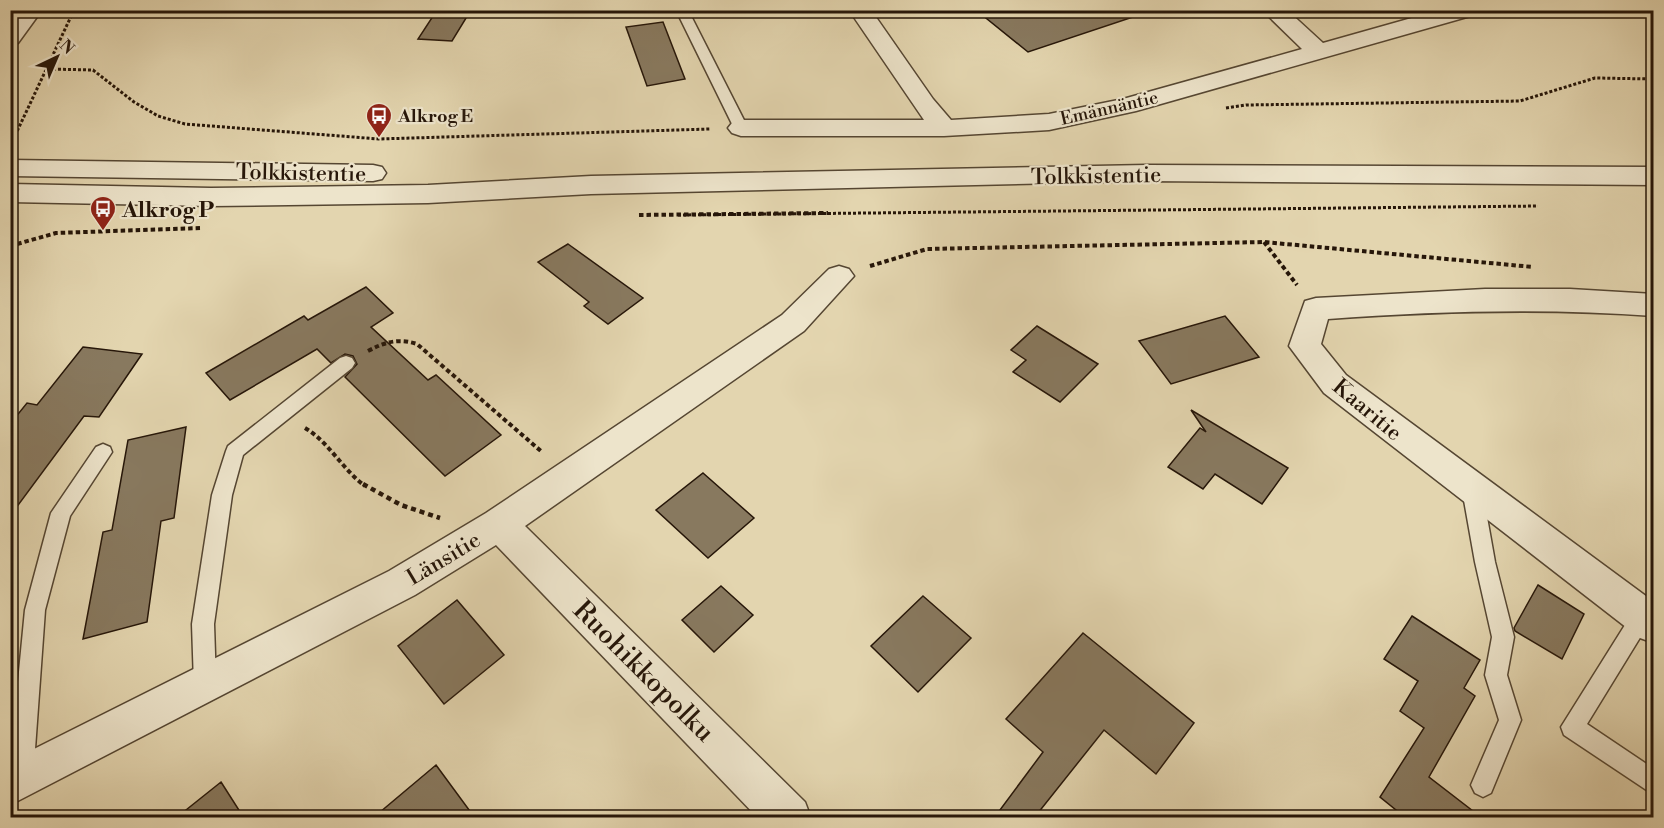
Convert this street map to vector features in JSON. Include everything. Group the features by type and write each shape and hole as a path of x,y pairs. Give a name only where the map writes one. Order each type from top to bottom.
{"street":[{"path":"10,38 31,10"},
{"path":"860,10 924,104 944,128"},
{"path":"1273,10 1318,51"},
{"name":"Emännäntie","path":"741,128 944,128 1049,122 1127,106 1466,10"},
{"name":"Tolkkistentie","path":"10,168 433,174 591,185"},
{"name":"Tolkkistentie","path":"1602,175 1653,171"},
{"name":"Tolkkistentie","path":"10,193 211,197 428,194 591,185 1147,173 1653,176"},
{"name":"Länsitie","path":"16,782 402,583 499,524 793,323 839,276"},
{"path":"1316,309 1379,304 1523,300 1653,305"},
{"name":"Kaaritie","path":"1316,309 1305,346 1335,384 1648,620"},
{"name":"Ruohikkopolku","path":"499,524 789,818"}],"lane":[{"path":"682,10 741,128"},
{"path":"205,684 203,624 222,495 235,451 346,363"},
{"path":"16,782 35,610 61,513 103,452"},
{"path":"1472,489 1485,562 1503,638 1496,675 1510,720 1483,785"},
{"path":"1648,620 1572,727 1653,783"}],"path":[{"path":"10,146 74,10"},
{"path":"48,69 93,70 150,111 185,124 379,139 741,128"},
{"path":"1223,108 1246,105 1520,101 1595,78 1653,79"},
{"path":"634,215 1546,206"},
{"path":"10,246 56,233 209,227"},
{"path":"839,276 927,249 1264,242 1535,267"},
{"path":"1264,242 1316,309"},
{"path":"346,363 382,343 401,338 417,344 570,476"},
{"path":"281,415 320,435 344,469 383,497 428,515 466,524 499,524"}],"building":[{"path":"437,10 471,10 452,41 418,39"},
{"path":"976,10 1135,10 1136,16 1028,52"},
{"path":"663,22 685,79 647,86 626,27"},
{"path":"568,244 643,298 608,324 584,306 589,302 538,262"},
{"path":"366,287 393,313 371,327 428,380 436,375 501,435 445,476 345,377 357,364 353,356 345,354 331,363 317,349 230,400 206,373 304,316 308,320"},
{"path":"1225,316 1259,357 1171,384 1139,341"},
{"path":"1037,326 1098,364 1060,402 1013,372 1026,360 1011,350"},
{"path":"83,347 142,354 99,417 84,416 10,516 10,424 27,403 37,405"},
{"path":"1191,410 1288,468 1262,504 1215,474 1203,489 1168,467 1200,428 1206,432"},
{"path":"186,427 174,518 161,521 147,622 83,639 103,532 112,530 128,440"},
{"path":"703,473 754,518 708,558 656,510"},
{"path":"1538,585 1584,614 1562,659 1515,631 1514,628"},
{"path":"721,586 753,615 714,652 682,620"},
{"path":"923,596 971,638 918,692 871,646"},
{"path":"457,600 504,655 444,704 398,646"},
{"path":"1412,616 1480,660 1464,688 1475,696 1429,777 1482,818 1406,818 1380,797 1424,728 1400,711 1418,681 1384,659"},
{"path":"1083,633 1194,723 1156,774 1104,730 1034,818 994,818 1043,752 1006,719"},
{"path":"436,765 475,818 373,818"},
{"path":"221,782 244,818 176,818"}],"place":[{"name":"Alkrog E","path":"379,139"},
{"name":"Alkrog P","path":"103,232"}]}
